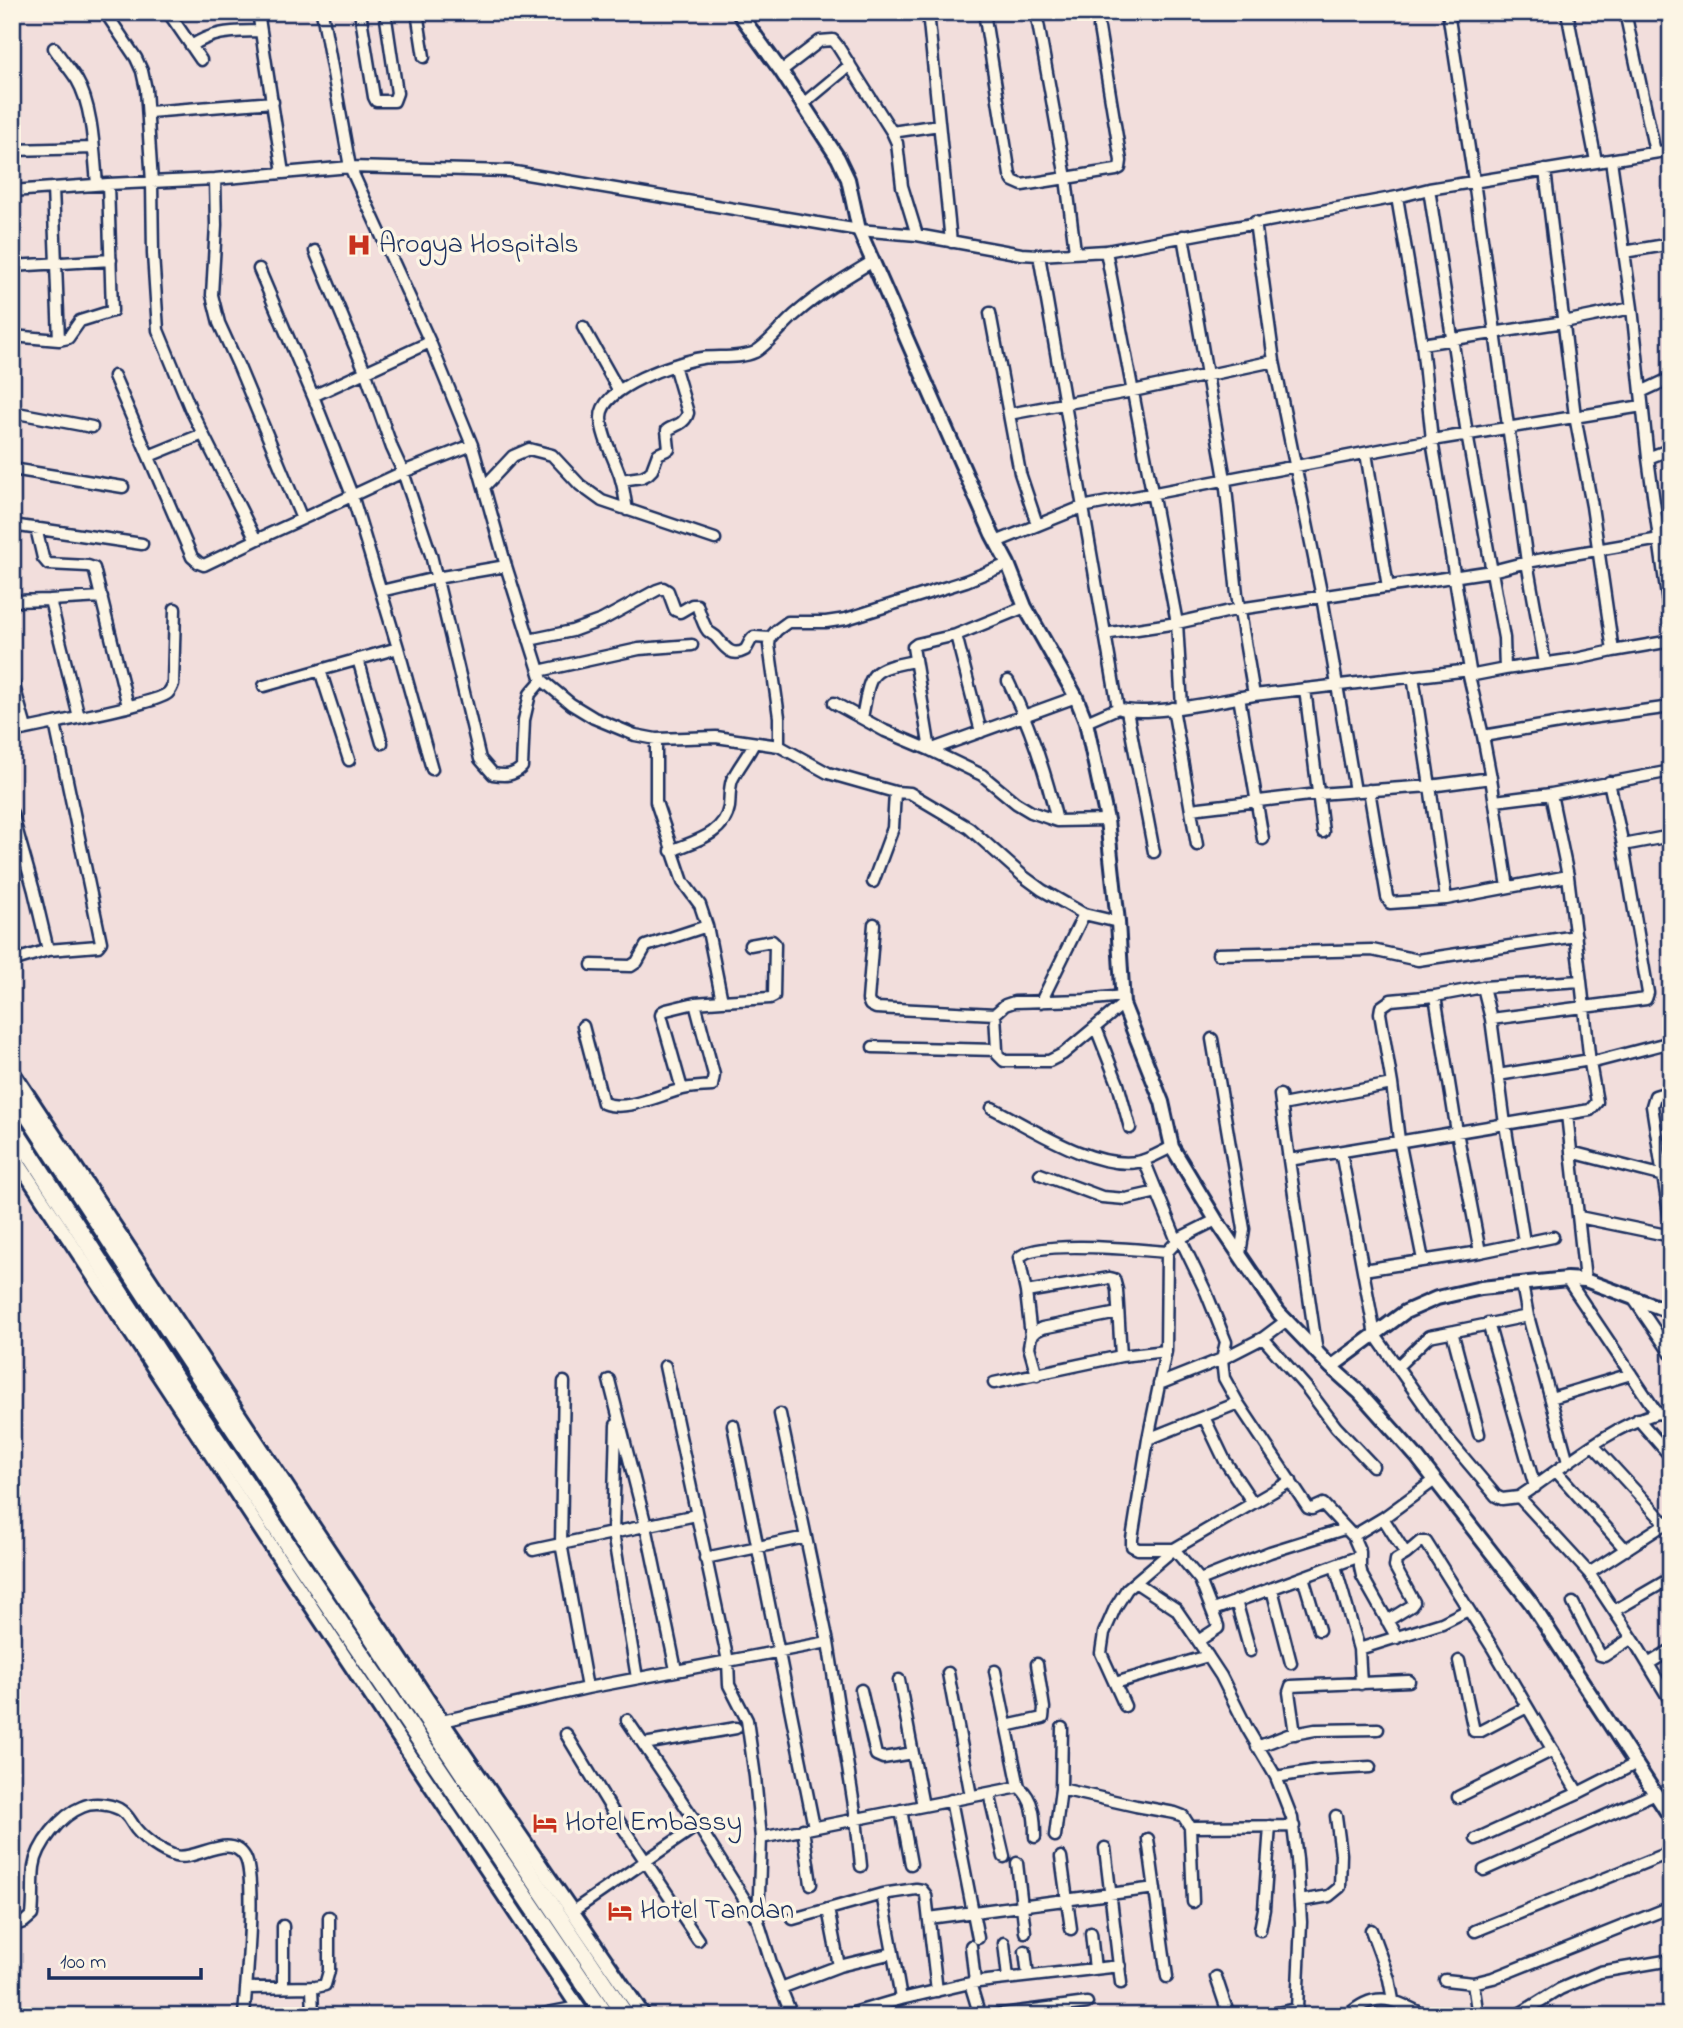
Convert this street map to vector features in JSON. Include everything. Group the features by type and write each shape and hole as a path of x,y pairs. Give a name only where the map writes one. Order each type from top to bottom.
{"main road":[{"path":"12,1091 337,1586 626,2016"},
{"path":"12,1126 181,1387 606,2016"}],"street":[{"path":"105,12 142,71 149,111 158,330 203,433 256,540"},
{"path":"184,12 169,14 201,60"},
{"path":"258,12 283,173"},
{"path":"322,12 350,167 430,342 472,445 541,676 571,704 594,718 635,735 656,739 716,737 779,746 828,773 895,792 911,793 970,828 1042,890 1084,914 1118,922"},
{"path":"360,12 374,97 381,102 394,101 397,93 385,12"},
{"path":"417,12 424,57"},
{"path":"738,12 781,71 838,158 848,179 859,230 996,542 1025,607 1076,697 1086,722 1107,820 1123,1000 1162,1102 1172,1147 1216,1220 1287,1320 1360,1394 1435,1480 1531,1603 1671,1818"},
{"path":"928,12 951,242"},
{"path":"984,12 1010,175 1013,181 1022,185 1116,170 1121,165 1099,28"},
{"path":"1036,12 1066,178 1075,251"},
{"path":"1448,12 1527,562 1545,663"},
{"path":"1625,12 1655,152"},
{"path":"1569,13 1596,162"},
{"path":"191,46 218,33 261,31"},
{"path":"781,71 820,41 830,40 838,45 897,143 902,186 916,236"},
{"path":"54,48 78,82 86,105 97,184"},
{"path":"803,104 850,65"},
{"path":"149,111 273,102"},
{"path":"892,132 939,125"},
{"path":"12,150 94,148"},
{"path":"12,191 215,179 350,167 509,172 859,230 1039,255 1106,251 1429,189 1671,150"},
{"path":"1611,160 1671,626"},
{"path":"1545,170 1575,416 1592,506 1613,651"},
{"path":"215,179 214,304 219,323 302,519"},
{"path":"12,336 59,340 68,338 80,321 112,311 108,184"},
{"path":"53,188 59,340"},
{"path":"1429,189 1467,434 1504,638 1505,669"},
{"path":"1397,197 1422,344 1432,440 1453,577 1469,673 1491,778 1508,887"},
{"path":"1255,222 1274,361 1322,597 1356,791"},
{"path":"1183,236 1225,479 1239,609 1254,695"},
{"path":"1624,251 1671,244"},
{"path":"315,251 403,472 431,555 480,759 493,774 505,776 516,773 522,767 524,720 530,694 541,676 639,649 692,645"},
{"path":"1106,251 1177,623 1177,707 1197,845"},
{"path":"1039,255 1104,634 1154,852"},
{"path":"12,266 111,260"},
{"path":"627,510 621,480 603,429 601,416 608,400 640,379 674,365 754,352 808,304 873,261"},
{"path":"259,269 352,495 432,769"},
{"path":"1422,344 1564,323 1632,309"},
{"path":"990,313 1020,473 1037,524"},
{"path":"583,327 619,391"},
{"path":"313,396 430,342"},
{"path":"1009,414 1274,361"},
{"path":"621,480 648,474 658,454 669,449 667,430 687,419 688,413 674,365"},
{"path":"114,376 192,557 204,565 403,472 472,445"},
{"path":"1641,392 1671,378"},
{"path":"996,542 1082,507 1432,440 1642,406"},
{"path":"12,412 92,427"},
{"path":"149,456 203,433"},
{"path":"484,487 513,456 529,449 552,455 580,485 602,501 715,539"},
{"path":"1648,458 1671,449"},
{"path":"1366,453 1388,587"},
{"path":"12,469 123,487"},
{"path":"12,525 142,544"},
{"path":"36,528 43,558 48,564 92,567 94,570 128,706"},
{"path":"1104,634 1177,623 1239,609 1453,577 1660,539"},
{"path":"779,746 779,717 769,645 770,638 777,630 788,622 846,620 1008,564"},
{"path":"381,591 506,566"},
{"path":"529,640 572,631 602,620 663,588 668,591 675,610 680,612 697,605 708,631 730,651 743,651 754,636 770,638"},
{"path":"12,601 102,597"},
{"path":"50,600 79,717"},
{"path":"930,750 913,650 917,644 956,635 1025,607"},
{"path":"12,732 128,706 169,693 173,684 175,609"},
{"path":"956,635 981,732"},
{"path":"1086,722 1122,710 1177,707 1413,676 1505,669 1671,641"},
{"path":"264,686 398,648"},
{"path":"358,659 382,743"},
{"path":"862,718 870,678 877,671 914,661"},
{"path":"320,670 349,760"},
{"path":"1413,676 1446,899"},
{"path":"1008,681 1025,716 1051,794 1057,821"},
{"path":"13,683 26,728"},
{"path":"1305,689 1323,832"},
{"path":"930,750 1076,697"},
{"path":"1240,697 1263,839"},
{"path":"834,703 885,731 982,775 1031,813 1057,821 1107,820"},
{"path":"1483,736 1671,707"},
{"path":"12,961 48,950 98,946 102,942 55,723"},
{"path":"656,739 656,802 682,882 700,905 707,926 722,1001"},
{"path":"671,851 719,829 726,818 731,783 754,743"},
{"path":"1495,801 1551,794 1671,771"},
{"path":"1191,809 1257,800 1430,786 1491,778"},
{"path":"1491,1019 1646,999 1648,993 1623,845 1609,782"},
{"path":"1369,790 1390,903 1446,899 1568,876"},
{"path":"873,882 893,828 895,792"},
{"path":"1289,1160 1590,1110 1595,1106 1596,1092 1568,876 1551,794"},
{"path":"12,813 48,950"},
{"path":"1623,845 1671,836"},
{"path":"1041,1002 1084,914"},
{"path":"874,924 868,1000 876,1009 995,1014 1005,1005 1014,1002 1123,1000"},
{"path":"592,965 635,965 642,951 650,943 707,926"},
{"path":"1218,954 1372,950 1418,960 1576,936"},
{"path":"682,1089 662,1012 695,1003 774,996 775,944 772,941 750,945"},
{"path":"1423,1260 1399,1140 1381,1007 1391,1000 1435,996 1483,987 1581,981"},
{"path":"1483,987 1491,1019 1524,1242"},
{"path":"1435,996 1480,1252"},
{"path":"995,1014 997,1050 1004,1061 1049,1061 1063,1054 1096,1028 1123,1000"},
{"path":"583,1026 603,1103 639,1103 682,1089 712,1086 714,1075 695,1003"},
{"path":"1096,1028 1118,1084 1130,1128"},
{"path":"1212,1039 1244,1229 1240,1255"},
{"path":"1498,1074 1590,1061 1671,1042"},
{"path":"873,1047 997,1050"},
{"path":"12,1070 442,1721 643,2016"},
{"path":"1317,1353 1281,1100 1392,1084"},
{"path":"1671,1091 1655,1096 1652,1106 1671,1226"},
{"path":"992,1108 1080,1153 1117,1162 1144,1160 1172,1147"},
{"path":"1567,1114 1586,1280"},
{"path":"1341,1152 1375,1335 1448,1439 1496,1496 1502,1499 1519,1497 1593,1445 1638,1419 1657,1413 1671,1415"},
{"path":"1571,1152 1664,1176"},
{"path":"12,1153 581,2012 532,2016"},
{"path":"1144,1160 1206,1292 1226,1342 1222,1359 1224,1378 1308,1508 1323,1504 1353,1536 1360,1556 1362,1576 1397,1638"},
{"path":"1040,1174 1102,1197 1126,1199 1157,1192"},
{"path":"1579,1217 1671,1236"},
{"path":"1174,1549 1138,1549 1132,1546 1148,1439 1166,1351 1167,1252 1179,1239 1216,1220"},
{"path":"1363,1270 1480,1252 1553,1237"},
{"path":"1037,1374 1029,1347 1031,1336 1019,1258 1022,1254 1043,1248 1069,1247 1167,1252"},
{"path":"1026,1292 1114,1279 1121,1356"},
{"path":"1331,1367 1405,1312 1437,1298 1481,1288 1567,1279 1586,1280 1671,1310"},
{"path":"1567,1279 1657,1413"},
{"path":"1522,1284 1528,1316 1568,1462"},
{"path":"1633,1297 1671,1354"},
{"path":"1031,1336 1042,1328 1118,1313"},
{"path":"1397,1367 1429,1336 1528,1316"},
{"path":"1159,1384 1222,1359 1264,1338 1287,1320"},
{"path":"1488,1322 1535,1487"},
{"path":"1455,1331 1452,1339 1479,1434"},
{"path":"1264,1338 1336,1427 1373,1466"},
{"path":"993,1383 1121,1356 1166,1351"},
{"path":"665,1366 728,1661 729,1685 747,1720 761,1838 758,1921"},
{"path":"1551,1398 1631,1374"},
{"path":"609,1380 646,1526 676,1671"},
{"path":"564,1382 561,1543 587,1688"},
{"path":"1148,1439 1238,1403"},
{"path":"616,1414 613,1533 637,1678"},
{"path":"780,1414 828,1642 861,1866"},
{"path":"1204,1417 1225,1461 1253,1503"},
{"path":"1638,1419 1671,1457"},
{"path":"733,1425 756,1547 780,1651 809,1828 811,1884"},
{"path":"1589,1573 1668,1521 1593,1445"},
{"path":"1556,1471 1626,1550"},
{"path":"1353,1536 1435,1480"},
{"path":"1125,1706 1101,1653 1102,1642 1115,1608 1127,1589 1174,1549 1291,1481"},
{"path":"1519,1497 1589,1573 1671,1702"},
{"path":"533,1550 696,1515"},
{"path":"1383,1518 1406,1554"},
{"path":"1200,1580 1270,1552 1344,1529"},
{"path":"705,1558 806,1537"},
{"path":"1387,1621 1414,1602 1395,1567 1396,1560 1420,1542 1426,1542 1578,1793"},
{"path":"1174,1549 1200,1580 1218,1623 1218,1628 1198,1641"},
{"path":"1213,1609 1360,1556"},
{"path":"1335,1566 1359,1649 1361,1684"},
{"path":"1303,1577 1319,1630"},
{"path":"1614,1611 1671,1578"},
{"path":"1135,1582 1176,1609 1221,1676 1288,1804 1293,1822 1300,1901 1298,2012 1262,2016"},
{"path":"1272,1588 1291,1663"},
{"path":"1236,1601 1250,1651"},
{"path":"1573,1603 1600,1655 1604,1656 1632,1638"},
{"path":"1359,1649 1442,1623 1468,1610"},
{"path":"442,1721 587,1688 828,1642"},
{"path":"1648,1664 1671,1650"},
{"path":"1115,1683 1208,1656"},
{"path":"1459,1661 1474,1731 1481,1731 1527,1707"},
{"path":"1006,1726 1043,1718 1037,1664"},
{"path":"995,1671 1019,1787 1031,1805 1035,1837"},
{"path":"948,1673 971,1796"},
{"path":"899,1680 923,1806"},
{"path":"1295,1734 1289,1692 1291,1686 1409,1681"},
{"path":"861,1690 878,1758 913,1753"},
{"path":"627,1720 698,1825 758,1921 792,2016"},
{"path":"644,1744 736,1728"},
{"path":"1055,1836 1061,1789 1062,1728"},
{"path":"1257,1747 1315,1730 1378,1729"},
{"path":"566,1734 618,1821 698,1940"},
{"path":"1458,1797 1553,1750"},
{"path":"1476,1839 1637,1763"},
{"path":"1276,1777 1317,1770 1370,1767"},
{"path":"761,1838 1019,1787"},
{"path":"1061,1789 1183,1816 1190,1827 1193,1902"},
{"path":"989,1793 1004,1857"},
{"path":"1484,1870 1656,1793"},
{"path":"951,1800 973,1911 973,1983 980,2016"},
{"path":"12,1926 24,1922 32,1915 34,1867 38,1852 52,1830 83,1806 106,1805 119,1809 156,1847 177,1857 189,1857 215,1847 229,1847 243,1853 250,1868 244,2016"},
{"path":"901,1810 911,1864"},
{"path":"1300,1901 1329,1896 1340,1887 1341,1854 1336,1816"},
{"path":"1190,1827 1270,1826 1293,1822"},
{"path":"573,1911 698,1825"},
{"path":"1260,1930 1270,1826"},
{"path":"1148,1839 1167,1977"},
{"path":"1105,1848 1121,1983"},
{"path":"1475,1931 1671,1852"},
{"path":"1061,1857 1071,1929"},
{"path":"1017,1863 1025,1932"},
{"path":"929,1918 1155,1888"},
{"path":"793,1919 882,1894 922,1890 926,1895 937,1991"},
{"path":"882,1894 901,1999"},
{"path":"1446,1980 1473,1983 1504,1974 1671,1907"},
{"path":"828,1909 839,1966"},
{"path":"246,1987 313,1987 325,1984 329,1917"},
{"path":"283,1926 283,1987"},
{"path":"1371,1930 1398,2001"},
{"path":"1091,1933 1095,1969"},
{"path":"1004,1943 1008,1978"},
{"path":"1025,1951 1028,1976"},
{"path":"780,1988 839,1966 893,1953"},
{"path":"1516,2016 1560,1989 1600,1972 1671,1960"},
{"path":"843,2016 901,1999 973,1983 1120,1966"},
{"path":"1216,1977 1229,2016"},
{"path":"1473,1983 1478,2016"},
{"path":"313,1987 313,2016"},
{"path":"1347,2016 1354,2009 1375,1999 1398,2001 1422,2014"},
{"path":"986,2016 1087,2003"}],"place":[{"name":"Arogya Hospitals","path":"359,245"},
{"name":"Hotel Embassy","path":"545,1823"},
{"name":"Hotel Tandan","path":"620,1911"}]}
